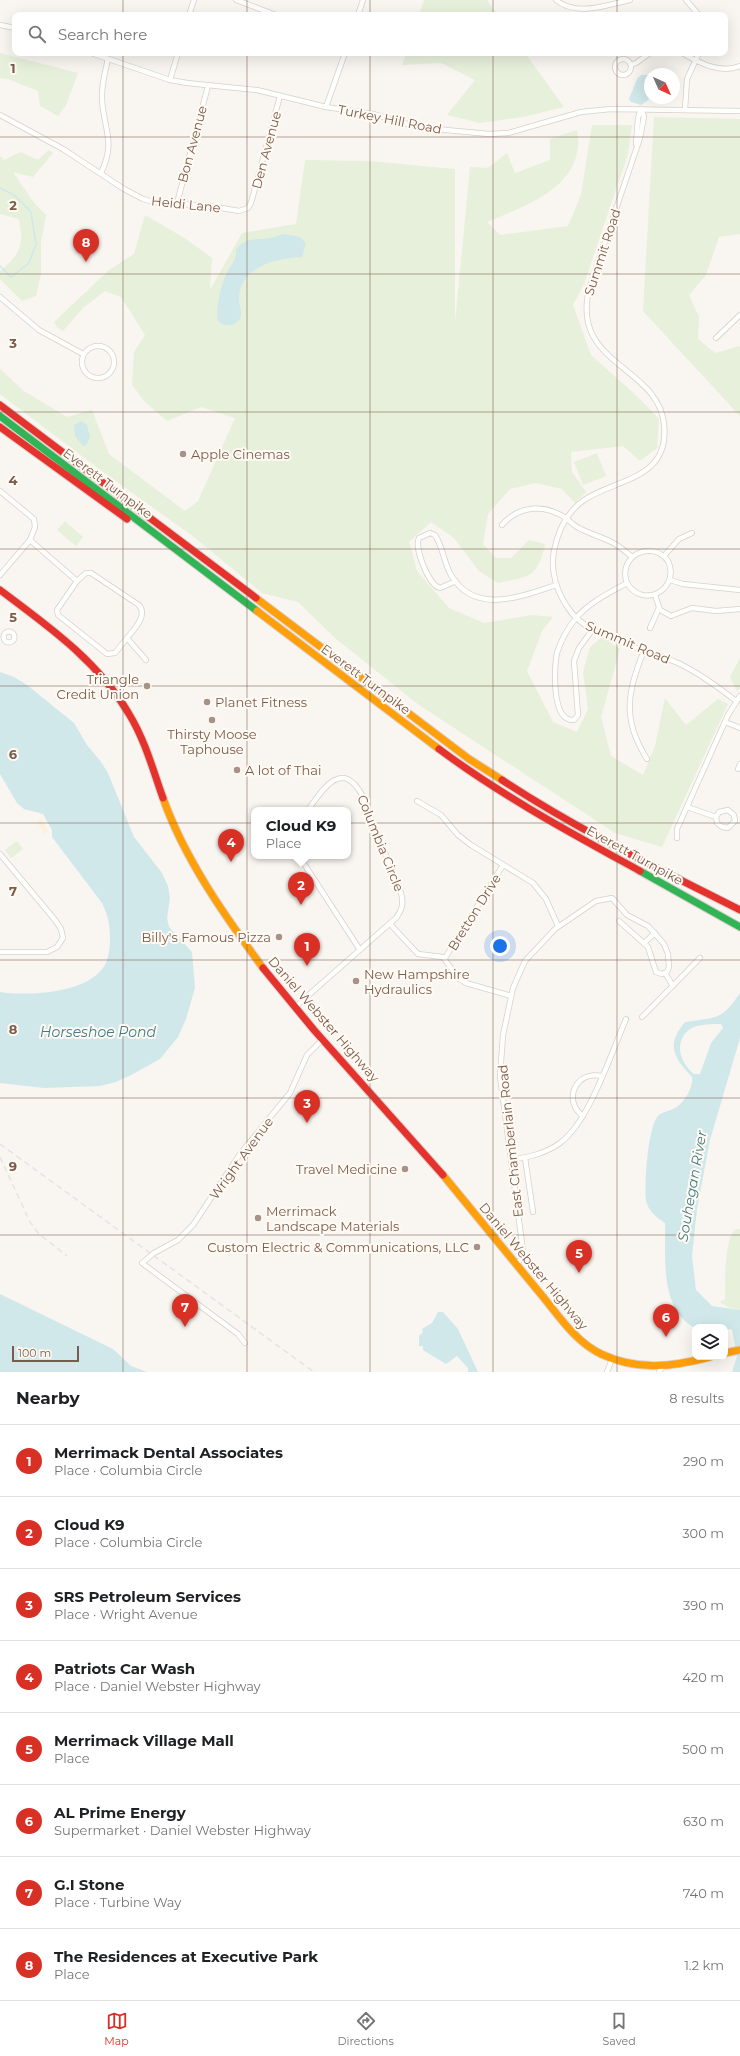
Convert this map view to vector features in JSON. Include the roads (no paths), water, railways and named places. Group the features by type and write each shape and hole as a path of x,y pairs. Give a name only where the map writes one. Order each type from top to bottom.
{"main road":[{"name":"Everett Turnpike","path":"0,405 469,759 535,802 600,839 740,910"},
{"name":"Everett Turnpike","path":"0,416 447,755 490,785 558,826 738,925"},
{"path":"0,427 134,524 150,530"},
{"name":"Daniel Webster Highway","path":"0,590 73,645 95,667 122,701 137,729 171,820 187,851 211,891 257,958 295,1007 436,1166 516,1265 575,1334 592,1348 612,1359 636,1366 660,1370 698,1360"},
{"path":"728,1352 740,1350"}],"street":[{"path":"191,12 194,0"},
{"path":"236,0 268,12"},
{"path":"359,12 363,0"},
{"path":"556,0 566,6 582,9 630,0"},
{"path":"686,0 696,12"},
{"path":"0,25 12,27"},
{"name":"Turkey Hill Road","path":"100,56 170,80 208,86 246,88 326,106 373,114 428,128 498,134 586,111 641,109 740,110"},
{"path":"170,80 177,56"},
{"path":"326,106 344,56"},
{"path":"631,65 646,56"},
{"path":"688,56 718,68 730,69 740,66"},
{"path":"685,109 687,79 697,56"},
{"path":"101,173 106,162 109,145 102,94 108,59"},
{"name":"Bon Avenue","path":"177,203 208,86"},
{"name":"Den Avenue","path":"251,203 280,96"},
{"name":"Summit Road","path":"641,109 644,116 640,138 636,146 590,286 586,307 587,318 592,333 601,348 644,386 656,399 664,422 663,441 658,457 644,472 629,481 589,497 579,504 566,518 557,537 553,554 553,569 556,585 564,603 576,618 593,629 692,670 736,701"},
{"name":"Heidi Lane","path":"0,114 63,149 142,199 153,202 177,203 239,210 248,208 251,203"},
{"path":"0,297 39,330 83,354"},
{"path":"716,338 740,314"},
{"path":"94,346 106,348 112,354 114,360 112,370 102,378 89,376 82,368 81,360 83,354 94,346"},
{"path":"0,491 34,519 34,527 30,540 1,572"},
{"path":"502,525 518,511 529,508 547,510 566,518 582,530 616,542 632,557"},
{"path":"664,556 680,539 692,533"},
{"path":"456,581 440,588 434,586 420,558 417,546 419,538 430,534 435,535 450,573 467,591 482,598 498,600 516,598 556,585"},
{"path":"30,540 77,581"},
{"path":"646,550 656,552 664,556 670,567 670,580 665,588 655,595 647,596 639,595 632,590 627,584 625,569 632,557 646,550"},
{"path":"86,573 91,573 139,605 142,610 141,619 115,652 107,654 58,615 57,610 77,581 86,573"},
{"path":"670,580 683,584 740,590"},
{"path":"593,629 579,648 575,657 574,673 579,712 576,718 569,720 562,716 559,710 555,664 560,645 576,618 596,601 627,584"},
{"path":"655,595 659,608 664,613 671,616 692,608 716,611 740,609"},
{"path":"650,628 659,608"},
{"path":"127,638 146,660"},
{"path":"644,650 632,681 629,706 634,734 647,758"},
{"path":"677,838 677,829 725,722 740,696"},
{"path":"725,722 740,728"},
{"name":"Columbia Circle","path":"295,1007 390,924 401,910 402,895 359,789 352,781 347,779 332,780 310,807"},
{"path":"417,801 441,815 466,842 537,887 546,899 558,926"},
{"path":"687,807 716,817"},
{"path":"728,810 734,815 735,821 728,828 722,827 717,823 716,817 719,812 728,810"},
{"path":"0,854 55,920 61,929 63,938 57,947 47,952 0,952"},
{"path":"301,859 360,950"},
{"name":"Bretton Drive","path":"445,958 503,865"},
{"name":"East Chamberlain Road","path":"516,1265 522,1258 523,1251 500,1076 503,1035 515,981 525,961 558,926 596,901 612,898 626,914 646,924 655,933"},
{"path":"619,921 644,943 652,954 656,971 660,974 665,973"},
{"path":"390,924 418,954 425,956 437,955 445,958 455,974 466,983 511,996"},
{"path":"644,943 655,933 668,952 669,967 665,973"},
{"path":"642,1017 700,958"},
{"path":"665,973 673,986"},
{"path":"511,1160 542,1153 560,1143 577,1126 584,1116 626,1019"},
{"name":"Wright Avenue","path":"245,1343 238,1334 142,1263 154,1253 178,1240 193,1225 240,1154 290,1093 307,1055 323,1039"},
{"path":"584,1116 577,1111 573,1103 574,1088 584,1077 594,1074 601,1076"},
{"path":"525,1158 532,1212"},
{"path":"607,1372 612,1359"}],"water":[{"path":"641,75 644,75 644,103 641,105 631,102 629,99 637,79"},
{"path":"284,234 300,237 306,243 302,257 271,262 253,271 246,278 242,286 239,297 241,315 238,321 233,325 224,325 218,321 217,311 220,291 224,279 234,260 236,249 247,241 272,238"},
{"path":"82,421 87,425 90,437 86,446 83,446 75,436 74,425"},
{"name":"Horseshoe Pond","path":"0,672 14,677 27,685 74,723 87,745 101,762 108,773 134,837 162,873 168,886 170,898 167,918 169,927 192,952 195,988 186,1019 178,1037 160,1059 116,1082 100,1086 44,1088 0,1083 0,992 26,994 41,993 57,991 86,982 97,975 105,965 109,952 110,929 102,903 52,837 52,830 43,814 24,809 17,803 0,774"},
{"name":"Souhegan River","path":"740,993 740,1038 710,1140 697,1209 692,1256 696,1290 712,1306 740,1310 740,1372 732,1372 737,1356 732,1329 728,1330 728,1324 692,1324 692,1326 683,1319 675,1308 670,1295 665,1266 665,1223 651,1211 646,1200 646,1169 649,1143 655,1122 660,1114 676,1108 681,1104 692,1085 692,1077 676,1057 674,1051 675,1037 685,1022 711,1018 728,1009","holes":["709,1024 721,1024 723,1028 711,1043 700,1074 694,1074 682,1058 680,1052 681,1040 693,1027"]},
{"path":"0,1294 113,1349 131,1366 147,1372 0,1372"},
{"path":"438,1312 443,1312 458,1329 478,1372 468,1372 468,1368 457,1356 446,1364 423,1350 423,1346 419,1346 419,1336 423,1332 422,1329 432,1323"}],"waterway":[{"path":"0,188 14,195 31,212 36,244 29,263 11,277 0,266"}],"railway":[{"path":"0,1144 314,1372"},
{"path":"0,1157 30,1222 38,1233 67,1256"}],"place":[{"name":"The Residences at Executive Park","path":"86,262"},
{"name":"Apple Cinemas","path":"183,454"},
{"name":"Triangle Credit Union","path":"147,686"},
{"name":"Planet Fitness","path":"207,702"},
{"name":"Thirsty Moose Taphouse","path":"212,720"},
{"name":"A lot of Thai","path":"237,770"},
{"name":"Patriots Car Wash","path":"231,862"},
{"name":"Cloud K9","path":"301,905"},
{"name":"Billy's Famous Pizza","path":"279,937"},
{"name":"Merrimack Dental Associates","path":"307,966"},
{"name":"New Hampshire Hydraulics","path":"356,981"},
{"name":"SRS Petroleum Services","path":"307,1123"},
{"name":"Travel Medicine","path":"405,1169"},
{"name":"Merrimack Landscape Materials","path":"258,1218"},
{"name":"Custom Electric & Communications, LLC","path":"477,1247"},
{"name":"Merrimack Village Mall","path":"579,1273"},
{"name":"G.I Stone","path":"185,1327"},
{"name":"AL Prime Energy","path":"666,1337"}]}
